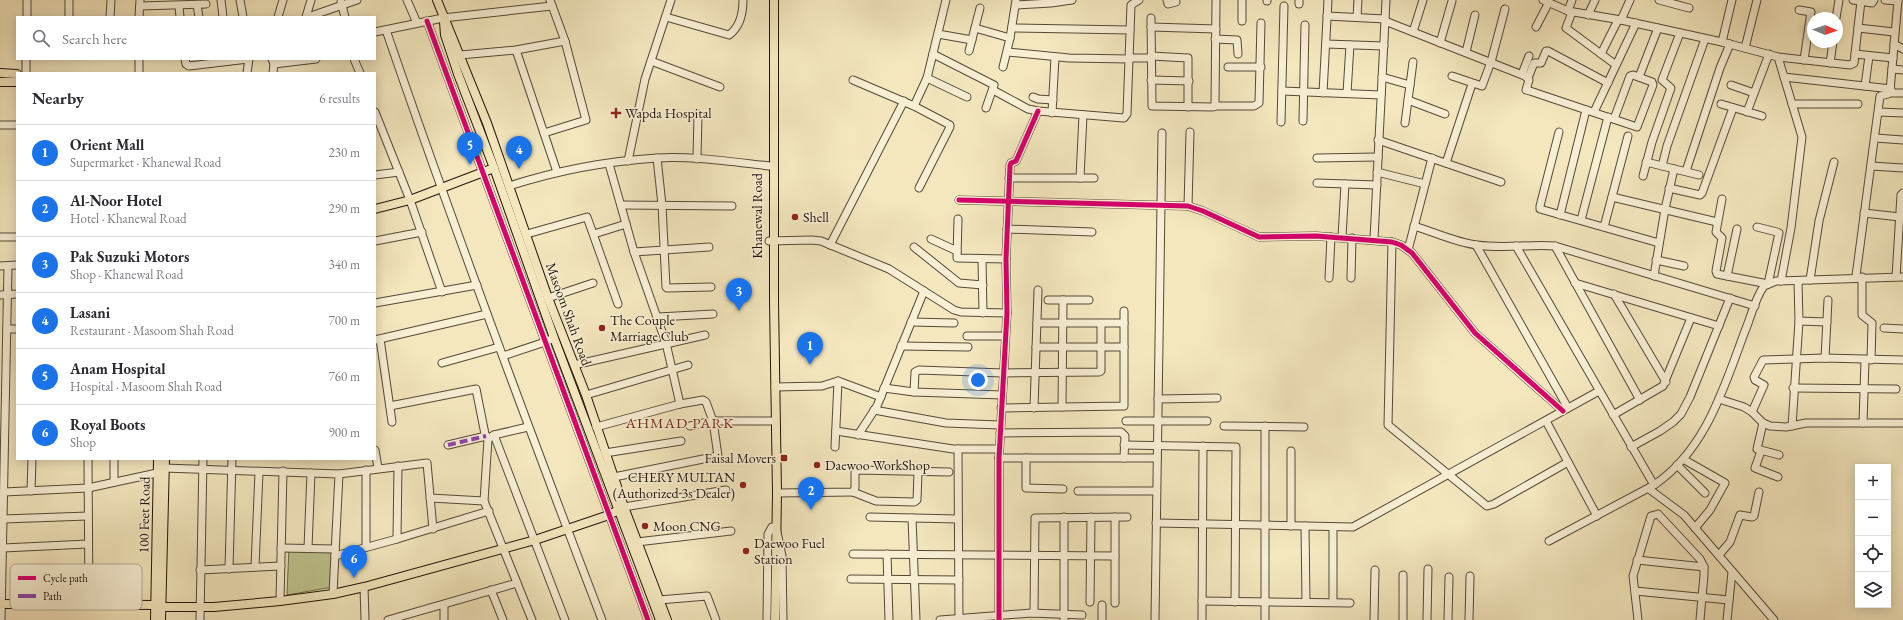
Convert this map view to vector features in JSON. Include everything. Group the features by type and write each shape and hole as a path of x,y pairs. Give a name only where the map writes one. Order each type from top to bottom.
{"main road":[{"name":"Masoom Shah Road","path":"437,0 443,19 460,55 487,123 548,298 586,395 614,477 621,508 637,542 667,620"},
{"name":"Khanewal Road","path":"769,0 772,85 771,421 776,550 775,620"},
{"name":"Khanewal Road","path":"771,620 774,527 777,493 770,166 774,0"},
{"name":"Masoom Shah Road","path":"443,19 445,35 449,48 494,168 515,231 555,341 621,508 660,620"},
{"path":"0,74 16,74"},
{"path":"0,82 16,82"},
{"path":"478,127 487,123"},
{"path":"376,209 441,190 494,168"},
{"path":"515,231 525,231"},
{"name":"100 Feet Road","path":"158,460 158,606 161,620"},
{"name":"100 Feet Road","path":"155,620 158,606 165,460"},
{"path":"142,606 200,608 280,601 333,594 364,587 535,540 609,515 621,508"},
{"path":"776,550 779,620"}],"street":[{"path":"27,0 27,16"},
{"path":"69,0 69,16"},
{"path":"110,16 111,0"},
{"path":"221,0 223,16"},
{"path":"240,0 243,16"},
{"path":"278,16 283,0"},
{"path":"307,16 311,0"},
{"path":"309,16 341,2 357,0"},
{"path":"407,0 417,23"},
{"path":"628,161 645,79 671,0"},
{"path":"666,17 729,35 738,26 743,9 743,0"},
{"path":"914,106 927,78 946,0"},
{"path":"1003,67 1008,52 1016,2 1051,3 1072,0"},
{"path":"993,90 1028,109 1052,113 1124,118 1126,116 1130,59 1131,5 1138,0"},
{"path":"1167,0 1168,4 1176,2"},
{"path":"1215,106 1216,0"},
{"path":"1242,0 1242,21"},
{"path":"1323,93 1328,0"},
{"path":"1357,17 1358,0"},
{"path":"1374,239 1386,0"},
{"path":"1413,32 1423,0"},
{"path":"1572,0 1566,28 1616,65"},
{"path":"1588,15 1595,0"},
{"path":"1601,54 1630,0"},
{"path":"1660,0 1689,8"},
{"path":"1722,42 1732,0"},
{"path":"1745,48 1758,0"},
{"path":"1837,12 1838,0"},
{"path":"1853,0 1873,2 1874,0"},
{"path":"1885,0 1898,1 1894,32 1890,91"},
{"path":"1440,43 1452,1"},
{"path":"1536,27 1546,1 1570,11 1705,38 1778,57 1852,65 1854,63 1861,1"},
{"path":"341,2 345,16"},
{"path":"140,16 140,3 179,6 206,4"},
{"path":"376,32 427,21 551,3 565,41 586,120 544,133"},
{"path":"197,5 199,16"},
{"path":"179,6 180,16"},
{"path":"1280,122 1284,6"},
{"path":"969,51 980,8"},
{"path":"1452,76 1472,84 1482,86 1505,9"},
{"path":"1799,10 1811,12 1804,60"},
{"path":"1466,52 1475,15"},
{"path":"1327,16 1385,20 1525,76"},
{"path":"1151,18 1152,106 1213,107 1257,105 1259,103 1261,23"},
{"path":"427,21 648,620"},
{"path":"1594,112 1636,23"},
{"path":"1303,122 1305,25"},
{"path":"1151,27 1216,30"},
{"path":"975,28 1010,38"},
{"path":"1012,28 1130,30"},
{"path":"1639,77 1658,28"},
{"path":"1858,28 1894,32"},
{"path":"386,30 441,190 528,427 602,620"},
{"path":"1643,176 1646,162 1671,88 1662,80 1680,33"},
{"path":"938,34 972,40"},
{"path":"1662,166 1667,146 1705,38"},
{"path":"1215,39 1238,40 1238,54"},
{"path":"460,55 516,50 565,41"},
{"path":"1326,44 1384,46"},
{"path":"1686,171 1720,68 1730,44"},
{"path":"1894,44 1903,49"},
{"path":"1347,93 1350,45"},
{"path":"1830,63 1832,48"},
{"path":"516,50 557,172"},
{"path":"1525,76 1534,63 1540,64 1546,51 1548,50 1608,83"},
{"path":"1008,52 1055,57 1130,59 1151,57 1188,58 1188,107"},
{"path":"934,54 994,85 986,108"},
{"path":"1748,112 1769,54"},
{"path":"1855,54 1893,58"},
{"path":"1529,56 1525,76 1526,90 1594,112 1611,118 1637,127 1653,84 1639,77 1632,75 1630,76 1611,118 1581,220"},
{"path":"1865,86 1869,56"},
{"path":"1052,113 1055,57"},
{"path":"1778,57 1802,137 1791,228 1781,281"},
{"path":"26,60 26,72"},
{"path":"139,60 139,72"},
{"path":"185,60 186,64 189,66 208,61 228,60"},
{"path":"247,72 248,60"},
{"path":"272,72 273,62 302,60"},
{"path":"354,60 360,72"},
{"path":"651,61 720,87"},
{"path":"1405,122 1413,62"},
{"path":"1228,67 1260,67"},
{"path":"1892,69 1903,70"},
{"path":"1382,77 1410,85"},
{"path":"1784,77 1865,86 1903,93"},
{"path":"927,78 967,97"},
{"path":"853,80 904,101 951,126 919,188"},
{"path":"1151,80 1189,81"},
{"path":"1446,163 1472,84"},
{"path":"1731,85 1754,93"},
{"path":"1282,91 1381,95"},
{"path":"1863,423 1864,388 1872,322 1862,315 1859,277 1864,213 1880,96 1890,91"},
{"path":"1033,97 1038,99 1053,100"},
{"path":"1408,100 1445,114"},
{"path":"830,245 904,101"},
{"path":"1722,104 1762,116"},
{"path":"1792,104 1858,104"},
{"path":"1669,188 1701,194 1733,108"},
{"path":"1560,215 1586,110"},
{"path":"999,617 999,449 1007,313 1006,259 1010,163 1016,161 1038,111"},
{"path":"1879,112 1903,112"},
{"path":"376,114 422,232 442,292"},
{"path":"697,159 698,114"},
{"path":"1080,178 1083,115"},
{"path":"0,124 16,124"},
{"path":"1188,206 1190,132"},
{"path":"1559,132 1540,208 1542,210 1659,243"},
{"path":"1155,620 1162,133"},
{"path":"1604,227 1628,136"},
{"path":"1875,138 1903,140"},
{"path":"1378,140 1500,182"},
{"path":"1317,158 1378,157"},
{"path":"657,158 662,205 667,288 711,287"},
{"path":"509,186 557,172 657,158 697,159 770,166"},
{"path":"1408,250 1432,158"},
{"path":"1646,162 1699,174"},
{"path":"1810,280 1819,221 1834,162"},
{"path":"609,164 634,252 666,343 680,404"},
{"path":"1871,166 1903,168"},
{"path":"1654,276 1665,209 1674,169"},
{"path":"376,175 399,172"},
{"path":"1377,172 1425,184"},
{"path":"1009,178 1094,178"},
{"path":"1318,183 1377,185"},
{"path":"1342,237 1345,184"},
{"path":"1722,199 1716,234 1722,238 1716,273 1768,284 1781,281 1859,277 1900,277 1900,217 1901,195 1903,193"},
{"path":"1612,197 1717,222"},
{"path":"959,200 1160,204 1188,206 1259,236 1342,237 1392,242 1408,250 1475,333 1566,410"},
{"path":"621,205 732,206"},
{"path":"1864,213 1900,217"},
{"path":"525,231 585,216 589,218 618,304"},
{"path":"958,219 957,251 959,258 1006,259"},
{"path":"594,234 626,224"},
{"path":"1414,226 1476,245 1555,246 1755,306"},
{"path":"1549,541 1662,480 1683,459 1703,433 1719,399 1762,289 1768,284 1779,234 1778,232 1757,227"},
{"path":"1008,229 1092,232"},
{"path":"1727,276 1737,229"},
{"path":"376,241 422,232"},
{"path":"0,237 16,237"},
{"path":"1329,278 1331,237"},
{"path":"1351,278 1352,238"},
{"path":"931,239 957,251"},
{"path":"772,241 812,240 830,245 889,269 954,310 961,312 1007,313"},
{"path":"1392,242 1388,425 1448,475 1490,507 1568,462"},
{"path":"1476,245 1566,410"},
{"path":"1516,246 1632,447 1651,487 1684,515 1774,620"},
{"path":"1555,246 1640,400"},
{"path":"634,252 709,247"},
{"path":"914,247 959,283 983,285"},
{"path":"982,259 983,313"},
{"path":"1656,260 1684,266"},
{"path":"0,266 16,265"},
{"path":"1,620 1,575 4,519 3,441 7,329 4,321 8,294 8,266"},
{"path":"1792,426 1793,388 1799,321 1798,281"},
{"path":"548,298 593,283"},
{"path":"1575,283 1719,326"},
{"path":"376,303 477,286"},
{"path":"1034,408 1038,290"},
{"path":"858,435 881,397 924,291"},
{"path":"0,295 16,294"},
{"path":"1614,294 1666,382"},
{"path":"1632,447 1660,431 1681,414 1690,397 1730,298"},
{"path":"1048,300 1089,300"},
{"path":"1062,407 1063,300"},
{"path":"1825,358 1828,300"},
{"path":"1001,408 1124,406 1124,311"},
{"path":"392,422 378,340 487,314"},
{"path":"658,317 713,314"},
{"path":"1613,415 1660,389 1666,382 1692,318"},
{"path":"1799,321 1828,322"},
{"path":"911,322 954,323"},
{"path":"1037,323 1124,323"},
{"path":"914,392 915,372 919,370 1003,373 1101,371 1101,324"},
{"path":"1884,328 1903,329"},
{"path":"7,329 16,329"},
{"path":"574,365 705,335"},
{"path":"967,336 1005,336"},
{"path":"503,356 545,342 564,340"},
{"path":"901,346 968,347"},
{"path":"442,363 499,347"},
{"path":"1036,347 1124,347"},
{"path":"1752,412 1764,385 1754,379 1761,363 1767,359 1825,358 1903,360"},
{"path":"586,395 688,365"},
{"path":"775,387 822,386 838,380 881,397"},
{"path":"835,447 838,380"},
{"path":"884,388 914,392 1002,395"},
{"path":"1793,388 1896,389"},
{"path":"390,406 476,389 490,436 535,540 566,620"},
{"path":"1156,523 1333,527 1356,526 1599,391"},
{"path":"1158,399 1217,398"},
{"path":"1719,399 1744,407 1752,412 1763,423 1778,427 1806,423 1903,423"},
{"path":"596,427 680,404 704,400 713,421 718,456 614,477"},
{"path":"874,410 946,423 1000,425"},
{"path":"690,426 713,421 771,421"},
{"path":"1126,421 1207,421"},
{"path":"1546,421 1597,516"},
{"path":"1763,423 1756,448 1761,451 1779,454"},
{"path":"1224,426 1304,427"},
{"path":"1265,426 1265,620"},
{"path":"448,445 528,427"},
{"path":"836,431 958,449 999,449"},
{"path":"1000,432 1121,432 1125,436 1124,458"},
{"path":"490,436 484,502 489,511 532,620"},
{"path":"605,453 681,441"},
{"path":"1124,445 1236,447 1235,602"},
{"path":"1202,620 1203,446"},
{"path":"958,449 960,619"},
{"path":"1291,451 1291,526"},
{"path":"1761,451 1755,468 1778,477"},
{"path":"376,456 378,468"},
{"path":"999,458 1157,458"},
{"path":"1026,458 1026,488 1063,489"},
{"path":"1683,459 1725,483 1710,510 1695,528"},
{"path":"31,491 32,460"},
{"path":"88,460 88,564"},
{"path":"114,460 114,482"},
{"path":"200,620 203,460"},
{"path":"229,569 232,460"},
{"path":"164,468 339,474 426,463 433,529"},
{"path":"1676,465 1706,493"},
{"path":"397,540 398,466"},
{"path":"366,470 366,547"},
{"path":"853,492 856,471 949,472"},
{"path":"255,568 259,472"},
{"path":"280,601 283,472"},
{"path":"777,493 853,492 881,501 914,502 917,500 918,472"},
{"path":"4,492 88,488 157,473"},
{"path":"308,548 311,473"},
{"path":"333,594 339,474"},
{"path":"621,508 726,490"},
{"path":"1078,491 1156,491"},
{"path":"1719,556 1730,542 1740,515 1754,516 1759,492"},
{"path":"430,498 484,502"},
{"path":"281,548 308,548 335,552 366,547 397,540 489,511"},
{"path":"1638,620 1633,576 1651,516 1658,514 1700,559 1704,567 1700,620"},
{"path":"4,519 88,516"},
{"path":"870,517 958,519"},
{"path":"1064,517 1064,617"},
{"path":"1032,616 1034,519 1064,517 1127,517"},
{"path":"1090,602 1091,517"},
{"path":"1115,517 1115,603"},
{"path":"912,518 916,620"},
{"path":"1305,526 1306,602"},
{"path":"767,620 768,534 774,527"},
{"name":"Khanewal Road","path":"774,527 782,556 783,620"},
{"path":"1333,527 1333,602"},
{"path":"637,542 731,531"},
{"path":"3,548 88,544"},
{"path":"853,554 1034,554 1115,556"},
{"path":"887,554 889,620"},
{"path":"1637,560 1704,567"},
{"path":"200,570 281,566"},
{"path":"1427,620 1428,569"},
{"path":"1374,620 1375,570"},
{"path":"1727,620 1732,572"},
{"path":"1403,575 1403,620"},
{"path":"1469,620 1470,576"},
{"path":"1448,620 1449,577"},
{"path":"851,579 959,580"},
{"path":"390,620 517,583"},
{"path":"364,587 364,620"},
{"path":"491,590 503,620"},
{"path":"1635,591 1702,596 1729,600"},
{"path":"659,600 707,596 716,620"},
{"path":"1202,601 1350,603"},
{"path":"444,604 444,620"},
{"path":"1102,605 1102,620"},
{"path":"418,612 418,620"},
{"path":"940,620 1032,616 1064,617 1082,615"}],"green space":[{"path":"289,546 335,547 333,587 287,595"}],"marked path":[{"path":"448,445 486,436"}],"cycle path":[{"path":"427,21 648,620"},
{"path":"999,620 999,458 1007,313 1006,259 1010,166 1011,163 1016,161 1038,111"},
{"path":"959,200 1188,206 1203,211 1259,237 1316,236 1392,242 1401,245 1412,253 1475,333 1563,411"}],"place":[{"name":"Wapda Hospital","path":"616,113"},
{"name":"Anam Hospital","path":"470,165"},
{"name":"Lasani","path":"519,169"},
{"name":"Shell","path":"795,217"},
{"name":"Pak Suzuki Motors","path":"739,311"},
{"name":"The Couple Marriage Club","path":"602,328"},
{"name":"Orient Mall","path":"810,365"},
{"name":"Faisal Movers","path":"784,458"},
{"name":"Daewoo WorkShop","path":"817,465"},
{"name":"CHERY MULTAN (Authorized 3s Dealer)","path":"743,485"},
{"name":"Al-Noor Hotel","path":"811,510"},
{"name":"Moon CNG","path":"645,526"},
{"name":"Daewoo Fuel Station","path":"746,551"},
{"name":"Royal Boots","path":"354,578"}],"district":[{"name":"AHMAD PARK","path":"680,422"}]}
